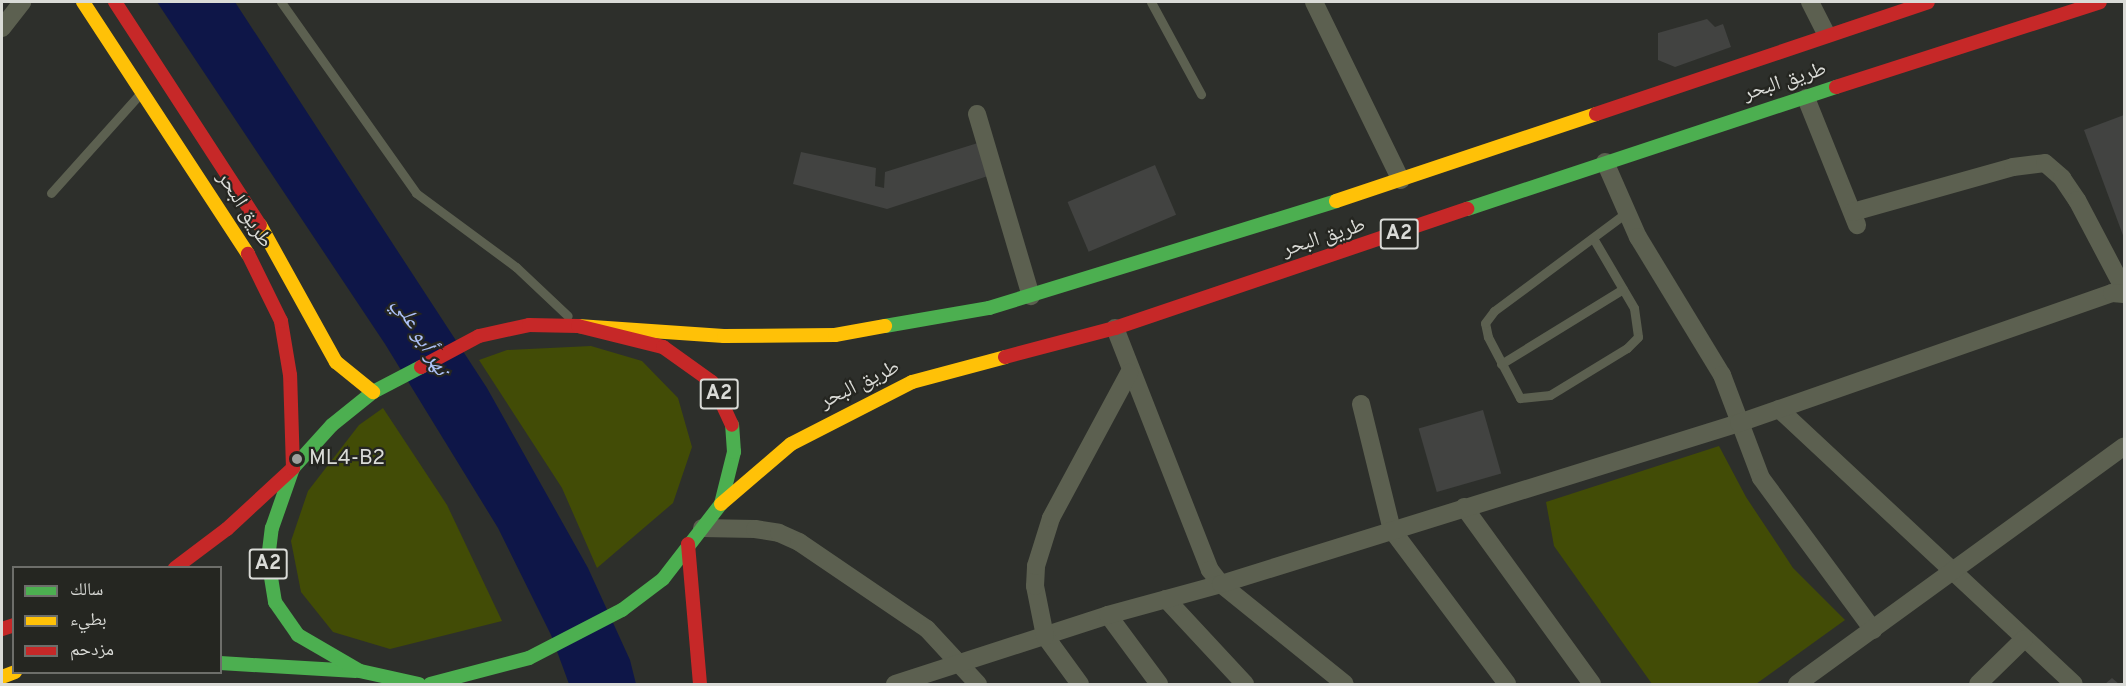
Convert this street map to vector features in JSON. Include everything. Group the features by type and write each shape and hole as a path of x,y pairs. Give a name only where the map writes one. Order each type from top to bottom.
{"main road":[{"name":"طريق البحر","path":"83,2 240,238 281,321 290,375 292,468"},
{"name":"طريق البحر","path":"115,2 261,227 336,362 373,392"},
{"name":"طريق البحر","path":"578,326 724,336 835,335 989,308 1401,180 1826,34 1928,2"},
{"name":"طريق البحر","path":"721,504 791,444 912,382 1115,328 1605,162 2100,2"},
{"name":"A2","path":"176,566 227,529 292,468 332,425 373,392 479,336 529,325 578,326 663,347 712,382 732,420 734,452 721,504 663,579 622,610 529,658 430,684"},
{"name":"A2","path":"292,468 272,528 268,559 275,602 298,635 360,671"},
{"path":"688,544 696,604 700,684"},
{"name":"A2","path":"222,663 360,671 419,684"}],"street":[{"path":"2,28 22,2"},
{"path":"1314,2 1401,180"},
{"path":"1810,2 1826,34"},
{"path":"1806,98 1855,218 2013,167 2045,163 2062,178 2077,200 2124,289"},
{"path":"977,114 1030,296"},
{"path":"1605,162 1626,213 1722,375 1753,462 1772,496 1873,630"},
{"path":"896,684 1108,615 1221,584 1739,423 2112,293 2124,294"},
{"path":"1115,328 1130,373 1204,561 1221,584 1345,684"},
{"path":"1080,684 1045,636 1035,586 1039,551 1051,518 1130,373"},
{"path":"1361,404 1392,530 1508,684"},
{"path":"1779,410 2073,684"},
{"path":"1797,684 1953,573 2124,446"},
{"path":"1464,507 1592,684"},
{"path":"702,528 754,529 779,533 799,542 927,628 978,684"},
{"path":"1166,599 1245,684"},
{"path":"1108,615 1159,684"},
{"path":"1978,684 2024,639"},
{"path":"309,669 320,684"}],"lane":[{"path":"281,2 416,194 516,267 578,326"},
{"path":"1151,2 1201,94"},
{"path":"51,194 142,92"},
{"path":"1593,238 1634,308 1638,337 1618,354 1550,395 1534,399 1520,398 1501,364 1485,323 1494,311 1626,213"},
{"path":"1501,364 1623,289"}],"green space":[{"path":"591,346 642,361 678,398 692,447 673,503 597,568 562,488 479,360 507,350"},
{"path":"383,408 447,505 502,621 390,649 333,632 301,592 291,541 308,491 359,425"},
{"path":"1719,446 1746,497 1793,568 1845,620 1756,684 1652,684 1554,546 1546,502"}],"water":[{"name":"نهر أبو علي","path":"157,2 235,2 487,388 588,568 630,660 636,684 569,684 551,635 498,528 385,344"}],"building":[{"path":"1707,19 1715,27 1723,24 1731,47 1675,67 1658,60 1658,33"},
{"path":"2124,115 2124,238 2084,130"},
{"path":"981,142 991,175 887,209 793,184 801,152 876,168 875,186 884,188 885,172"},
{"path":"1155,165 1176,215 1089,252 1068,202"},
{"path":"1483,410 1501,473 1437,492 1419,428"},
{"path":"2112,678 2119,684 2105,684"}],"traffic: fast":[{"path":"1467,209 1836,87"},
{"path":"885,326 989,308 1336,201"},
{"path":"419,684 360,671 298,635 275,602 268,559 272,528 293,468 332,425 373,392 421,367"},
{"path":"430,684 529,658 622,610 663,579 721,504 734,452 732,425"},
{"path":"222,663 356,671"}],"traffic: slow":[{"path":"83,2 248,254"},
{"path":"1336,201 1596,114"},
{"path":"260,225 336,362 373,392"},
{"path":"578,326 724,336 835,335 885,326"},
{"path":"721,504 791,444 912,382 1005,357"},
{"path":"2,677 12,673"}],"traffic: jam":[{"path":"115,2 260,225"},
{"path":"1596,114 1928,2"},
{"path":"1836,87 2100,2"},
{"path":"1005,357 1115,328 1467,209"},
{"path":"178,566 227,529 293,468 290,375 281,321 248,254"},
{"path":"421,367 479,336 529,325 578,326 663,347 712,382 732,425"},
{"path":"688,544 700,684"},
{"path":"2,629 12,626"}],"place":[{"name":"ML4-B2","path":"297,459"}]}
